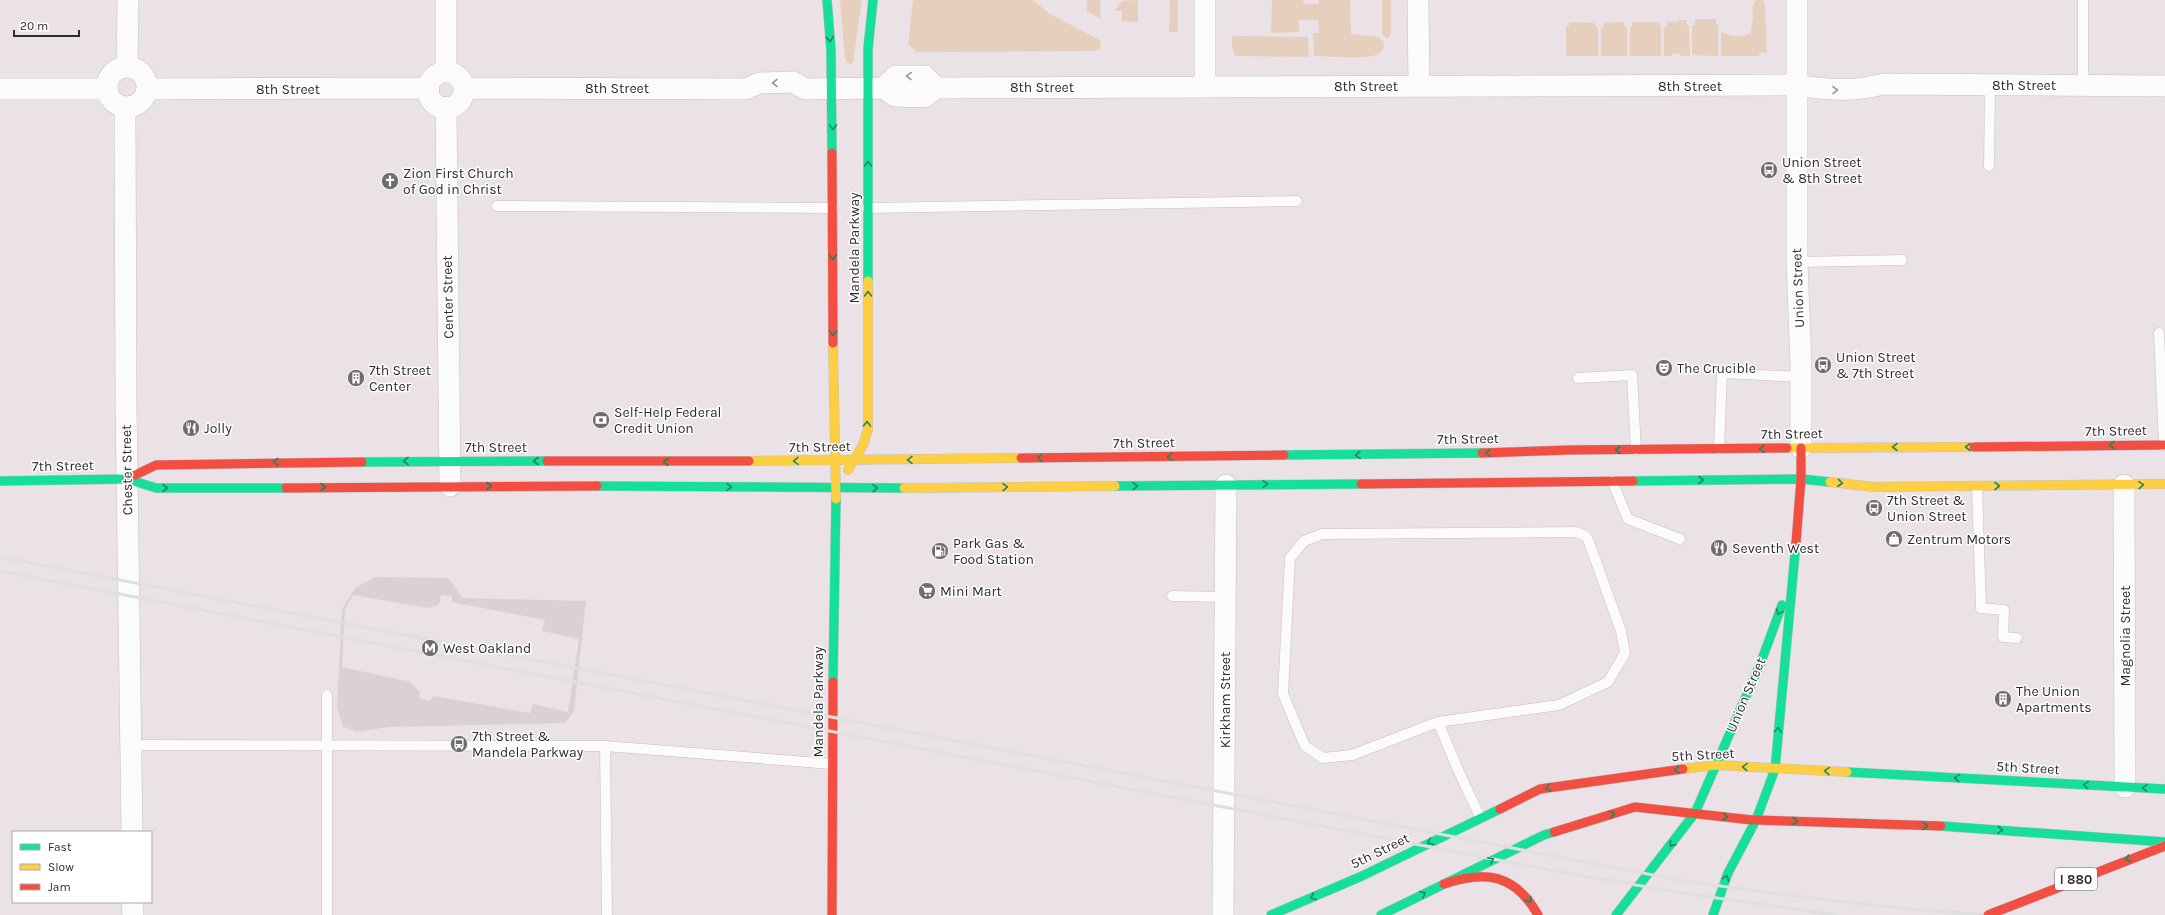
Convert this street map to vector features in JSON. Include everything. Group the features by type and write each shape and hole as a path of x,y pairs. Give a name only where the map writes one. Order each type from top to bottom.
{"main road":[{"name":"Mandela Parkway","path":"826,0 831,50 832,88 836,489 834,518 832,915"},
{"name":"Mandela Parkway","path":"836,489 863,445 868,429 867,208 876,88 868,49 873,0"},
{"name":"7th Street","path":"127,479 156,465 228,465 315,461 835,461 1801,448 2164,445"},
{"name":"Union Street","path":"1713,915 1728,872 1756,820 1775,768 1801,479 1801,448"},
{"name":"7th Street","path":"0,481 127,479 156,488 690,486 836,489 1801,479 1874,487 2165,484"},
{"name":"Union Street","path":"1616,915 1695,813 1761,662 1792,576"},
{"name":"5th Street","path":"1271,915 1362,876 1540,789 1610,778 1716,765 2165,789"},
{"path":"1381,915 1544,835 1635,808 1756,820 1961,827 2165,842"},
{"name":"I 880","path":"1988,915 2066,883 2165,846"},
{"path":"1444,884 1476,875 1486,875 1505,880 1517,888 1528,899 1538,915"}],"street":[{"path":"126,67 128,0"},
{"path":"446,0 446,72"},
{"path":"1205,0 1205,87"},
{"path":"1418,0 1419,86"},
{"name":"Union Street","path":"1797,0 1797,262 1802,377 1801,448"},
{"path":"126,67 133,68 144,76 147,89 142,100 137,104 125,107 110,99 107,89 110,76 114,71 126,67"},
{"path":"446,72 460,78 464,88 461,100 457,104 446,107 436,104 431,99 429,88 430,83 436,75 446,72"},
{"name":"8th Street","path":"464,88 746,88 757,97 794,96 805,89 876,88 896,76 925,76 936,88 1796,86 1826,76 1868,77 1883,84 2165,86"},
{"name":"8th Street","path":"147,89 429,88"},
{"path":"0,89 107,89"},
{"name":"Chester Street","path":"125,107 127,479 132,831"},
{"name":"Center Street","path":"446,107 450,486"},
{"name":"Kirkham Street","path":"1223,915 1226,485"},
{"name":"Magnolia Street","path":"2124,485 2125,787"},
{"path":"132,903 133,915"}],"lane":[{"path":"2083,0 2083,85"},
{"path":"1989,166 1990,85"},
{"path":"867,208 1297,201"},
{"path":"497,206 833,208"},
{"path":"1797,262 1902,260"},
{"path":"2159,333 2164,445"},
{"path":"1718,449 1722,373 1802,377"},
{"path":"1578,378 1632,375 1636,450"},
{"path":"1612,481 1628,519 1680,539"},
{"path":"1977,486 1981,608 2004,610 2003,637 2017,638"},
{"path":"1576,532 1586,536 1620,631 1625,653 1608,682 1558,705 1438,722 1352,755 1323,758 1305,746 1283,694 1290,558 1304,541 1322,534 1576,532"},
{"path":"1172,596 1226,597"},
{"path":"327,695 327,915"},
{"path":"1438,722 1458,772 1480,817"},
{"path":"131,745 605,746 832,764"},
{"path":"605,746 607,915"}],"shaded area":[{"path":"840,0 862,0 853,62 851,64 847,62 845,58"},
{"path":"913,0 1033,0 1050,14 1100,40 1101,47 1096,51 916,52 908,44"},
{"path":"1087,0 1100,0 1101,19 1087,11"},
{"path":"1138,0 1138,22 1122,21 1122,11 1114,11 1122,1"},
{"path":"1170,0 1178,0 1178,32 1169,32"},
{"path":"1272,0 1303,0 1304,4 1318,4 1319,0 1350,0 1351,34 1378,37 1384,42 1383,50 1380,53 1367,57 1348,58 1314,56 1313,33 1319,33 1318,20 1299,20 1299,32 1271,33"},
{"path":"1382,0 1391,0 1391,34 1387,39 1382,34"},
{"path":"1756,0 1763,0 1765,6 1767,53 1760,52 1759,56 1721,56 1721,32 1736,36 1744,36 1751,33 1753,16 1752,7"},
{"path":"1695,19 1716,19 1716,25 1718,25 1718,56 1692,55 1692,25 1695,25"},
{"path":"1679,20 1687,20 1687,25 1689,25 1690,56 1681,56 1680,53 1672,54 1672,56 1664,56 1664,27 1667,27 1667,22 1678,22"},
{"path":"1569,22 1595,23 1595,27 1598,27 1598,56 1566,56 1566,26 1569,26"},
{"path":"1624,22 1624,26 1627,27 1627,56 1601,56 1601,27 1604,27 1604,23"},
{"path":"1633,22 1658,22 1661,27 1661,56 1630,56 1630,27 1632,26"},
{"path":"1232,36 1308,37 1309,57 1235,56 1232,47"},
{"path":"376,577 448,578 463,598 586,601 574,711 565,723 389,727 357,732 343,726 337,708 342,609 356,587","holes":["353,595 428,608 439,605 441,595 452,596 452,602 545,620 542,631 579,639 568,712 533,704 530,713 433,696 430,701 419,698 420,692 411,682 342,667 345,609"]}],"railway":[{"path":"0,557 1684,881 1874,905 1989,915"},
{"path":"0,571 1550,870 1682,893 1836,915"}],"traffic: fast":[{"path":"827,0 831,50 832,153"},
{"path":"868,281 868,49 873,0"},
{"path":"1284,455 1482,453"},
{"path":"362,462 547,461"},
{"path":"0,481 127,479 156,488 286,488"},
{"path":"1633,481 1801,479 1830,482"},
{"path":"1115,486 1361,484"},
{"path":"597,486 904,488"},
{"path":"833,682 836,499"},
{"path":"1752,820 1756,820 1775,769 1796,543"},
{"path":"1695,813 1761,662 1782,605"},
{"path":"1847,772 2165,789"},
{"path":"1271,915 1362,876 1500,809"},
{"path":"1616,915 1695,813"},
{"path":"1713,915 1728,873 1756,820"},
{"path":"1941,826 2165,842"},
{"path":"1381,915 1544,835 1554,832"}],"traffic: slow":[{"path":"848,470 863,445 868,429 868,281"},
{"path":"833,343 836,499"},
{"path":"1787,448 1974,447"},
{"path":"749,461 1021,458"},
{"path":"1830,482 1874,487 2165,484"},
{"path":"904,488 1115,486"},
{"path":"1683,769 1716,765 1847,772"}],"traffic: jam":[{"path":"832,153 833,343"},
{"path":"1974,447 2165,445"},
{"path":"1482,453 1569,450 1787,448"},
{"path":"1796,543 1801,479 1801,448"},
{"path":"1021,458 1284,455"},
{"path":"547,461 749,461"},
{"path":"127,479 156,465 362,462"},
{"path":"1361,484 1633,481"},
{"path":"286,488 597,486"},
{"path":"832,915 833,682"},
{"path":"1500,809 1540,789 1683,769"},
{"path":"1554,832 1635,807 1752,820"},
{"path":"1756,820 1941,826"},
{"path":"1988,915 2165,846"},
{"path":"1444,884 1473,877 1498,879 1509,883 1520,891 1538,915"}],"place":[{"name":"Union Street & 8th Street","path":"1769,170"},
{"name":"Zion First Church of God in Christ","path":"390,181"},
{"name":"Union Street & 7th Street","path":"1823,365"},
{"name":"The Crucible","path":"1664,368"},
{"name":"7th Street Center","path":"356,378"},
{"name":"Self-Help Federal Credit Union","path":"601,420"},
{"name":"Jolly","path":"191,428"},
{"name":"7th Street & Union Street","path":"1874,508"},
{"name":"Zentrum Motors","path":"1894,539"},
{"name":"Seventh West","path":"1719,548"},
{"name":"Park Gas & Food Station","path":"940,551"},
{"name":"Mini Mart","path":"927,591"},
{"name":"West Oakland","path":"430,648"},
{"name":"The Union Apartments","path":"2003,699"},
{"name":"7th Street & Mandela Parkway","path":"459,744"}]}
